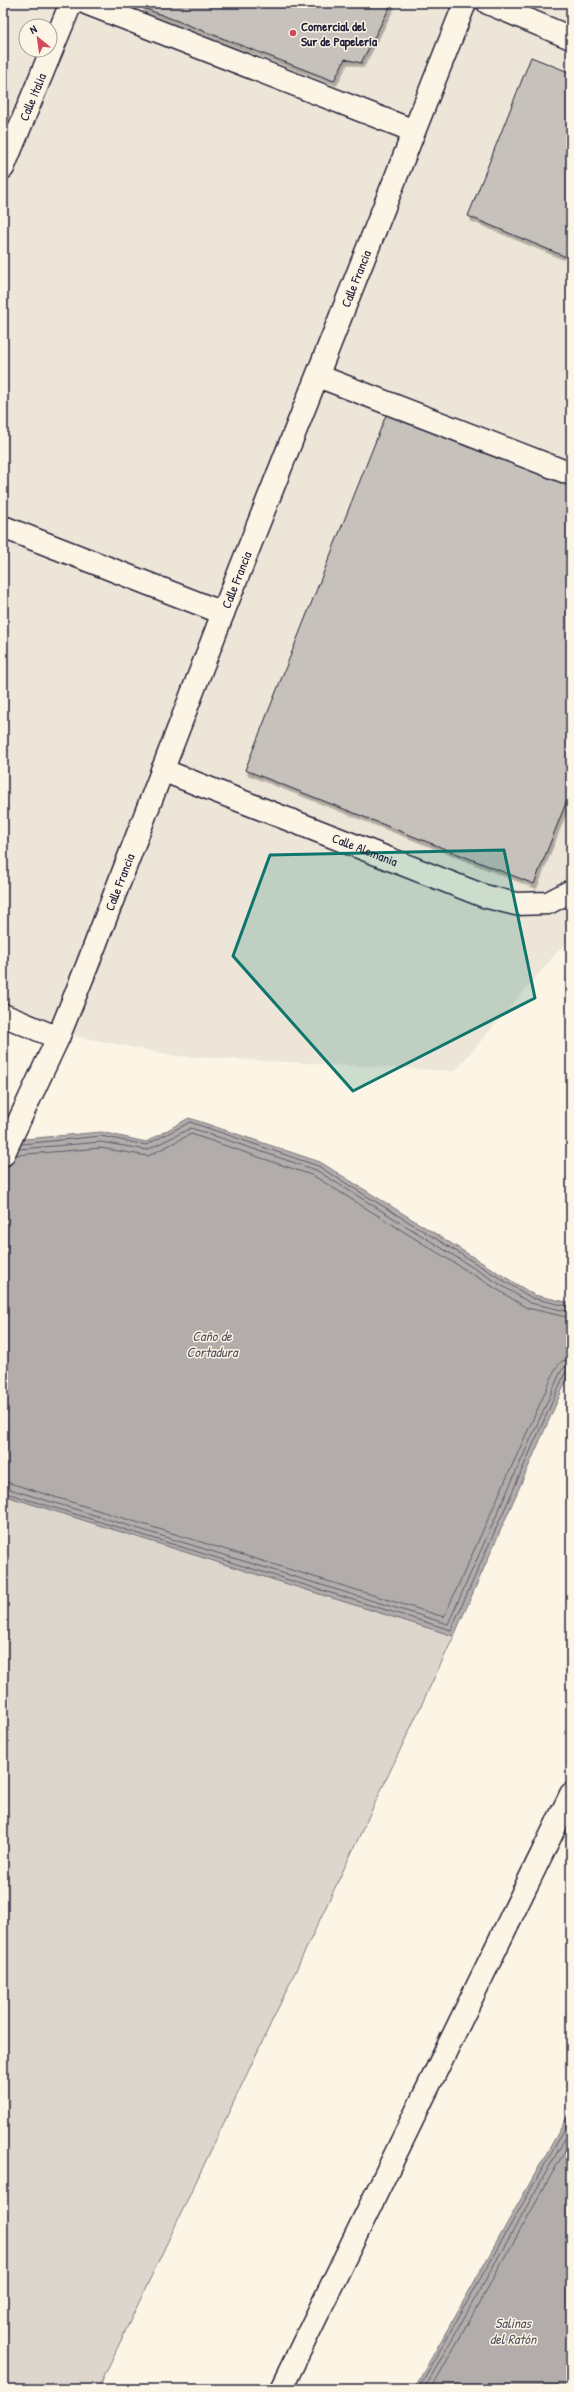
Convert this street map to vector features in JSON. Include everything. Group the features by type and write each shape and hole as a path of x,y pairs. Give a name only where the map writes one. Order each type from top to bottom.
{"street":[{"name":"Calle Italia","path":"3,168 72,3"},
{"path":"86,3 414,131"},
{"name":"Calle Francia","path":"3,1155 58,1038 223,613 466,3"},
{"path":"488,3 571,38"},
{"path":"318,376 571,474"},
{"path":"3,527 223,613"},
{"name":"Calle Alemania","path":"162,770 484,896 516,904 548,903 571,891"},
{"path":"3,1015 58,1038"},
{"path":"281,2389 571,1794"}],"highlighted area":[{"path":"504,850 535,998 353,1091 233,956 270,855"}],"shaded area":[{"path":"3,3 571,3 571,936 455,1071 177,1056 3,1022"},
{"path":"3,1495 454,1636 98,2389 3,2389"}],"water":[{"name":"Caño de Cortadura","path":"189,1118 320,1162 534,1295 571,1303 571,1370 454,1636 3,1495 3,1141 101,1132 146,1142"},
{"name":"Salinas del Ratón","path":"571,2110 571,2389 414,2389"}],"building":[{"name":"Comercial del Sur de Papelería","path":"142,3 392,3 361,63 345,59 334,81 141,7"},
{"path":"531,57 571,73 571,259 468,216"},
{"path":"388,410 571,482 571,790 534,884 245,770"}],"place":[{"name":"Comercial del Sur de Papelería","path":"293,33"}]}
